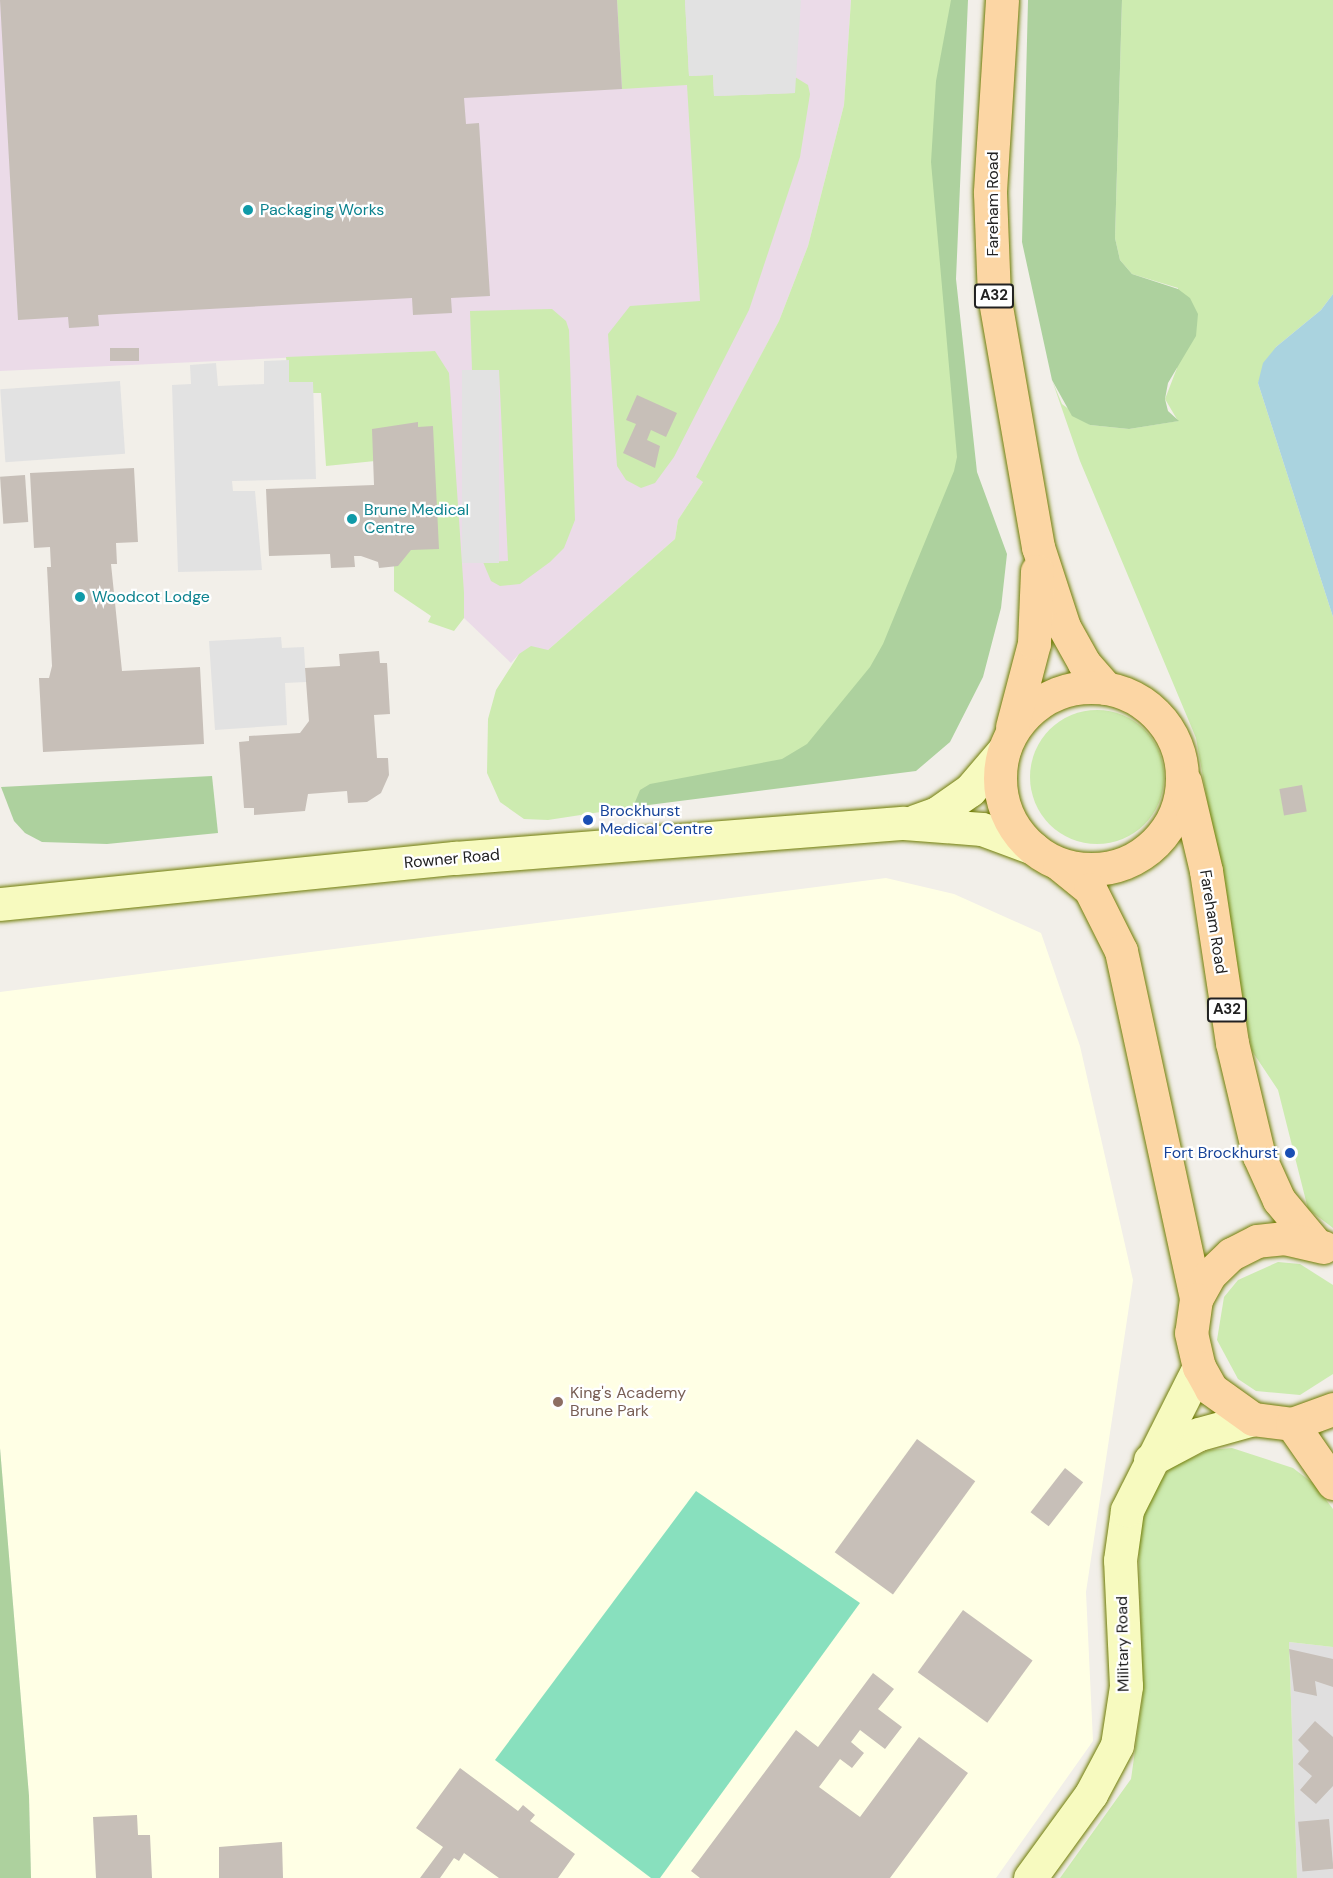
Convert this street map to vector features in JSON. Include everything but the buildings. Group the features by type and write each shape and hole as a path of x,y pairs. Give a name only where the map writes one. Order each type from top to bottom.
{"main road":[{"name":"Fareham Road","path":"1002,0 990,192 993,295 1038,548 1064,627 1084,663 1106,688"},
{"name":"Fareham Road","path":"1006,745 1034,643 1038,548"},
{"path":"1044,855 1102,868 1147,850 1176,811 1181,763 1172,736 1156,713 1133,697 1106,688 1056,693 1028,712 1006,745 1000,777 1004,804 1015,828 1044,855 1090,889 1121,951 1196,1299 1191,1333 1198,1367 1212,1389 1252,1419"},
{"name":"Rowner Road","path":"904,823 937,813 970,790 1006,745"},
{"name":"Fareham Road","path":"1181,763 1206,871 1232,1044 1259,1156 1279,1200 1323,1247"},
{"name":"Rowner Road","path":"0,904 455,858 904,823 982,829 1044,855"},
{"path":"1196,1299 1210,1274 1231,1254 1257,1241 1285,1238 1323,1247"},
{"name":"Military Road","path":"1030,1878 1091,1794 1117,1745 1126,1686 1120,1560 1127,1510 1198,1367"},
{"path":"1150,1460 1199,1434 1252,1419 1292,1424 1333,1409"},
{"path":"1292,1424 1333,1483"}],"shaded area":[{"path":"0,0 851,0 844,105 808,246 779,321 697,477 703,482 678,520 675,539 548,650 519,654 511,663 464,618 435,351 0,371"},
{"path":"685,0 801,0 795,93 714,96 713,75 689,76"},
{"path":"289,360 289,382 313,382 316,479 232,481 233,491 255,491 262,570 178,572 172,385 191,384 190,365 216,363 218,386 264,384 264,361"},
{"path":"462,370 499,370 499,563 462,563"},
{"path":"120,381 125,454 5,462 0,389"},
{"path":"281,637 282,648 304,647 306,682 285,683 287,725 215,730 209,641"},
{"name":"King's Academy Brune Park","path":"886,878 954,894 1041,933 1080,1046 1133,1280 1086,1592 1093,1741 996,1878 31,1878 29,1796 0,1448 0,992"},
{"path":"1289,1642 1333,1647 1333,1878 1297,1878"}],"green space":[{"path":"617,0 685,0 689,76 713,75 714,96 795,93 795,77 808,85 810,94 800,157 749,310 674,457 655,483 641,488 626,480 617,466 608,334 630,306 700,301 687,85 622,89"},
{"path":"851,0 959,0 940,62 966,469 876,673 805,760 633,807 548,820 524,819 500,802 487,773 488,719 496,690 519,654 531,646 548,650 675,539 678,520 703,482 696,477 779,321 808,246 844,105"},
{"path":"951,0 968,0 956,279 977,472 1007,554 1001,608 983,677 950,742 916,771 633,807 640,790 650,784 782,759 807,744 870,667 883,644 954,471 957,457 931,162 936,81"},
{"path":"1028,0 1122,0 1115,238 1120,260 1132,274 1178,289 1190,298 1198,314 1196,336 1168,383 1165,399 1168,411 1179,421 1129,429 1090,425 1072,416 1052,380 1022,242"},
{"path":"1122,0 1333,0 1333,294 1321,310 1276,347 1258,383 1333,617 1333,1228 1308,1209 1278,1090 1252,1051 1196,738 1080,461 1052,380 1062,404 1090,425 1129,429 1178,421 1165,399 1177,368 1178,288 1132,274 1120,260 1115,238"},
{"path":"552,309 566,321 569,330 575,520 564,548 550,562 520,584 500,586 491,581 483,562 508,561 499,370 472,370 470,311"},
{"path":"435,351 449,373 464,593 464,618 454,631 428,622 431,616 394,591 394,539 375,461 326,466 321,393 313,393 312,382 289,382 286,357"},
{"path":"1097,710 1123,715 1144,730 1159,751 1164,777 1159,803 1144,824 1123,839 1097,844 1071,839 1050,824 1035,803 1030,777 1035,751 1050,730 1071,715"},
{"path":"212,776 218,833 107,844 42,842 25,833 14,821 1,787"},
{"path":"1278,1262 1300,1264 1333,1285 1333,1374 1300,1395 1256,1391 1238,1379 1217,1340 1224,1297 1238,1280"},
{"path":"0,1448 29,1796 31,1878 0,1878"},
{"path":"1232,1448 1293,1468 1314,1484 1333,1509 1333,1647 1289,1642 1297,1878 1060,1878 1131,1779 1143,1694 1138,1527 1157,1483 1172,1467 1209,1450"},
{"path":"696,1491 860,1603 660,1878 651,1878 495,1760"}],"water":[{"path":"1333,294 1333,617 1258,383 1263,363 1276,347 1321,310"}],"place":[{"name":"Packaging Works","path":"248,210"},
{"name":"Brune Medical Centre","path":"352,519"},
{"name":"Woodcot Lodge","path":"80,597"},
{"name":"Brockhurst Medical Centre","path":"588,820"},
{"name":"Fort Brockhurst","path":"1290,1153"},
{"name":"King's Academy Brune Park","path":"558,1402"}]}
